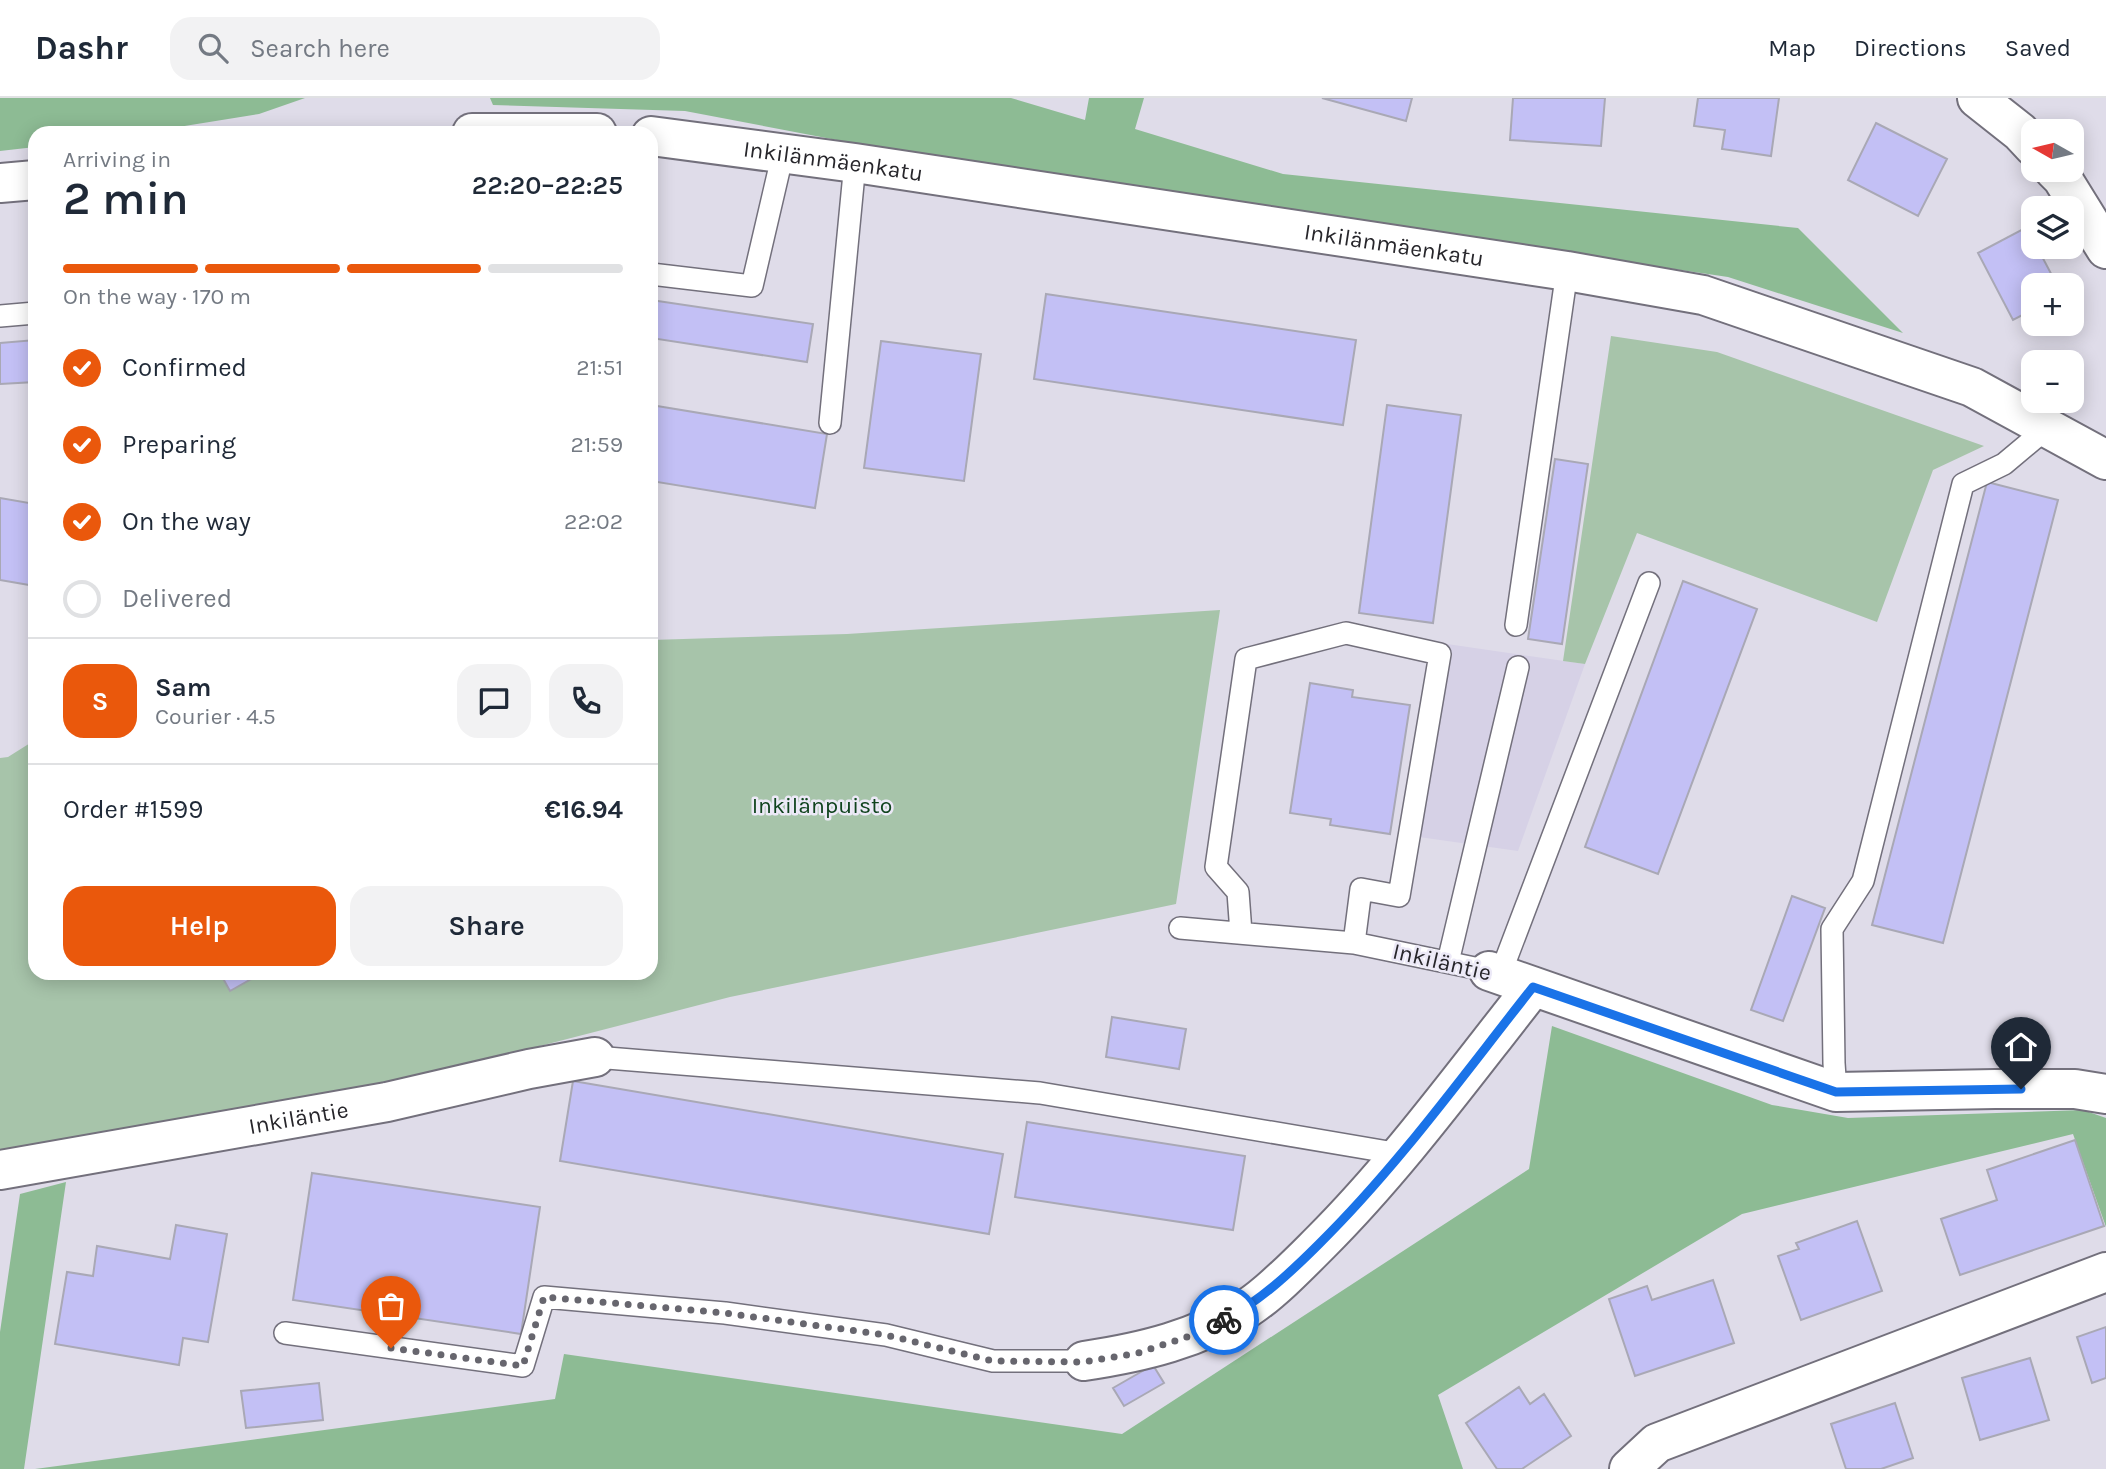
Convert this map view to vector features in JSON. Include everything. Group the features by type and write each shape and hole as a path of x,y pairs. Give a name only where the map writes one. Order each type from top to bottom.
{"street":[{"path":"1977,98 2021,133"},
{"name":"Inkilänmäenkatu","path":"658,137 855,163 1567,271 1703,295 1972,387 2047,428 2105,455"},
{"path":"0,183 28,181"},
{"path":"2064,182 2106,249"},
{"path":"1084,1362 1138,1353 1196,1334 1250,1306 1301,1262 1401,1154 1507,977"},
{"name":"Inkiläntie","path":"1507,977 1836,1092 2075,1089 2106,1094"},
{"name":"Inkiläntie","path":"0,1170 387,1102 529,1069 595,1057"},
{"path":"1629,1469 1657,1443 2106,1272"}],"lane":[{"path":"658,275 752,286 783,153"},
{"path":"830,423 855,163"},
{"path":"1516,625 1567,271"},
{"path":"0,316 28,314"},
{"path":"1836,1092 1832,929 1863,881 1963,484 2004,464 2047,428"},
{"path":"1507,977 1649,583"},
{"path":"1241,933 1238,892 1216,867 1246,659 1346,634 1440,654 1399,896 1360,889 1353,943"},
{"path":"1448,962 1518,667"},
{"name":"Inkiläntie","path":"1180,928 1353,943 1507,977"},
{"path":"595,1057 1040,1093 1401,1154"},
{"path":"285,1333 523,1366 544,1297 725,1313 886,1335 993,1361 1084,1362"}],"shaded area":[{"path":"1447,644 1585,664 1518,851 1419,837"}],"green space":[{"path":"0,98 305,98 259,114 184,126 28,126 28,148 0,151"},
{"path":"490,98 1011,98 1085,120 1089,98 1144,98 1135,129 1283,174 1798,228 1903,333 1728,277 952,162 685,111 493,105"},
{"path":"1611,336 1717,352 1984,446 1933,470 1877,622 1637,533 1585,664 1563,661"},
{"name":"Inkilänpuisto","path":"1220,610 1176,904 730,997 254,1120 0,1157 0,758 8,757 28,744 28,980 658,980 658,640 847,634"},
{"path":"1552,1026 1772,1105 1848,1118 2083,1110 2106,1118 2106,1227 2073,1134 1742,1214 1438,1395 1463,1469 35,1469 555,1399 564,1354 1122,1434 1529,1169"},
{"path":"66,1182 24,1469 0,1469 0,1332 20,1194"}],"building":[{"path":"1322,98 1412,98 1406,121"},
{"path":"1513,98 1605,98 1601,146 1510,140"},
{"path":"1698,98 1779,98 1771,156 1722,149 1725,130 1694,126"},
{"path":"1876,123 1947,159 1918,216 1848,180"},
{"path":"2021,230 2021,259 2043,259 2051,273 2021,273 2021,316 2013,320 1978,253"},
{"path":"1046,294 1356,340 1343,425 1034,379"},
{"path":"658,301 813,324 807,362 658,339"},
{"path":"28,341 28,382 0,384 0,343"},
{"path":"881,341 981,354 964,481 864,468"},
{"path":"1387,405 1461,415 1433,623 1359,613"},
{"path":"658,406 827,434 815,508 658,482"},
{"path":"1555,459 1588,464 1562,644 1528,639"},
{"path":"1987,482 2058,500 1943,943 1872,925"},
{"path":"0,498 28,503 28,585 0,580"},
{"path":"1683,581 1757,609 1658,874 1585,847"},
{"path":"1310,683 1353,690 1352,697 1410,705 1390,834 1330,825 1331,819 1290,813"},
{"path":"1792,896 1825,908 1783,1021 1751,1010"},
{"path":"224,980 250,980 230,991"},
{"path":"1112,1017 1186,1029 1179,1069 1106,1057"},
{"path":"573,1081 1003,1154 989,1234 560,1161"},
{"path":"1027,1122 1245,1156 1233,1230 1015,1197"},
{"path":"2075,1140 2104,1226 1960,1275 1941,1219 1997,1200 1987,1170"},
{"path":"312,1173 540,1207 521,1334 293,1300"},
{"path":"1857,1221 1882,1291 1801,1320 1778,1256 1799,1249 1796,1243"},
{"path":"176,1225 227,1234 208,1342 183,1338 179,1365 55,1344 67,1272 93,1276 97,1246 170,1259"},
{"path":"1713,1280 1734,1343 1635,1376 1609,1299 1647,1286 1652,1300"},
{"path":"2106,1327 2106,1378 2092,1383 2077,1337"},
{"path":"2030,1358 2049,1420 1980,1440 1962,1378"},
{"path":"1153,1365 1164,1383 1124,1406 1113,1388"},
{"path":"319,1383 323,1420 246,1428 241,1391"},
{"path":"1519,1387 1530,1404 1544,1394 1571,1436 1522,1469 1497,1469 1466,1423"},
{"path":"1895,1403 1913,1458 1881,1469 1846,1469 1831,1424"}],"way so far":[{"path":"391,1348 523,1366 544,1297 725,1313 886,1335 993,1361 1084,1362 1138,1353 1196,1334 1224,1320"}],"route":[{"path":"1224,1320 1250,1306 1301,1262 1350,1212 1401,1154 1533,987 1836,1092 2021,1089"}]}
